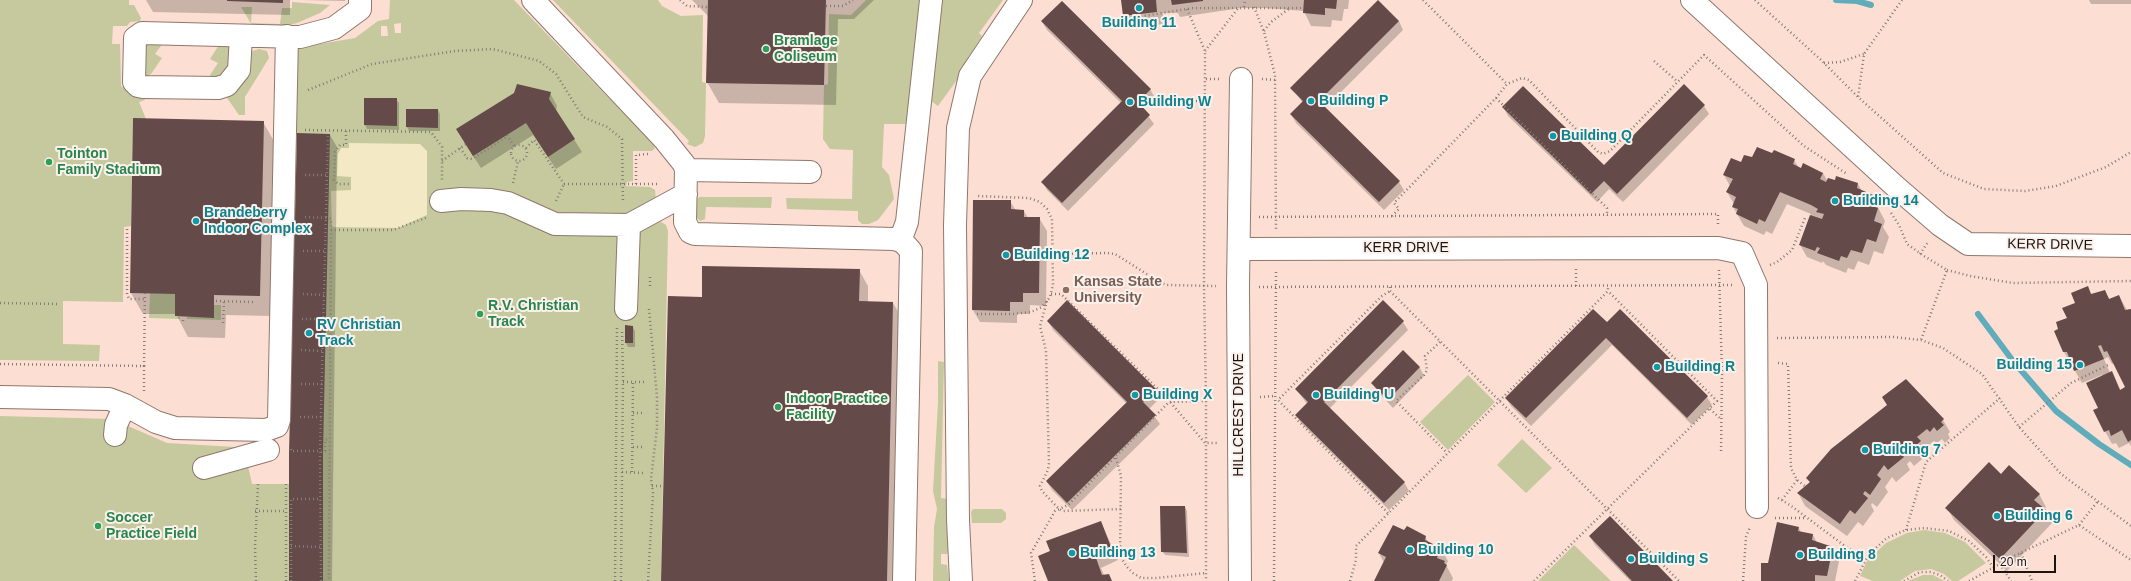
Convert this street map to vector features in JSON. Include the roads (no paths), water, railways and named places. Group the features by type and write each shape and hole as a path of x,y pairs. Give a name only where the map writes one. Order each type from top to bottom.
{"street":[{"path":"241,36 239,70 228,85 218,88 143,87 138,86 134,82 134,42 138,34 147,32 300,37 334,28 360,9 360,0"},
{"path":"533,0 664,139 684,164 686,170 685,222 690,232 695,234 894,239 907,245 911,251 904,581"},
{"path":"900,241 907,222 930,0"},
{"path":"961,581 958,520 955,225 958,128 970,76 1021,0"},
{"name":"KERR DRIVE","path":"1692,0 1896,187 1940,225 1968,244 2131,246"},
{"path":"268,448 279,420 287,36"},
{"path":"1239,249 1241,79"},
{"path":"686,170 810,172"},
{"path":"437,208 461,198 491,200 508,203 555,224 626,216 686,194"},
{"path":"622,314 626,216"},
{"name":"KERR DRIVE","path":"1239,249 1718,248 1742,253 1756,285 1756,505"},
{"name":"HILLCREST DRIVE","path":"1239,249 1240,581"},
{"path":"0,397 101,399 125,405 156,422 170,427 268,448"},
{"path":"115,435 117,422 125,405"},
{"path":"204,468 268,448"}],"waterway":[{"path":"1836,0 1857,1 1871,5"},
{"path":"1978,314 2013,361 2056,411 2099,444 2131,465"}],"place":[{"name":"Building 11","path":"1139,8"},
{"name":"Bramlage Coliseum","path":"766,49"},
{"name":"Building P","path":"1311,101"},
{"name":"Building W","path":"1130,102"},
{"name":"Building Q","path":"1553,136"},
{"name":"Tointon Family Stadium","path":"49,162"},
{"name":"Building 14","path":"1835,201"},
{"name":"Brandeberry Indoor Complex","path":"196,221"},
{"name":"Building 12","path":"1006,255"},
{"name":"Kansas State University","path":"1066,290"},
{"name":"R.V. Christian Track","path":"480,314"},
{"name":"RV Christian Track","path":"309,333"},
{"name":"Building 15","path":"2080,365"},
{"name":"Building R","path":"1657,367"},
{"name":"Building X","path":"1135,395"},
{"name":"Building U","path":"1316,395"},
{"name":"Indoor Practice Facility","path":"778,407"},
{"name":"Building 7","path":"1865,450"},
{"name":"Building 6","path":"1997,516"},
{"name":"Soccer Practice Field","path":"98,526"},
{"name":"Building 10","path":"1410,550"},
{"name":"Building 13","path":"1072,553"},
{"name":"Building 8","path":"1800,555"},
{"name":"Building S","path":"1631,559"}]}
